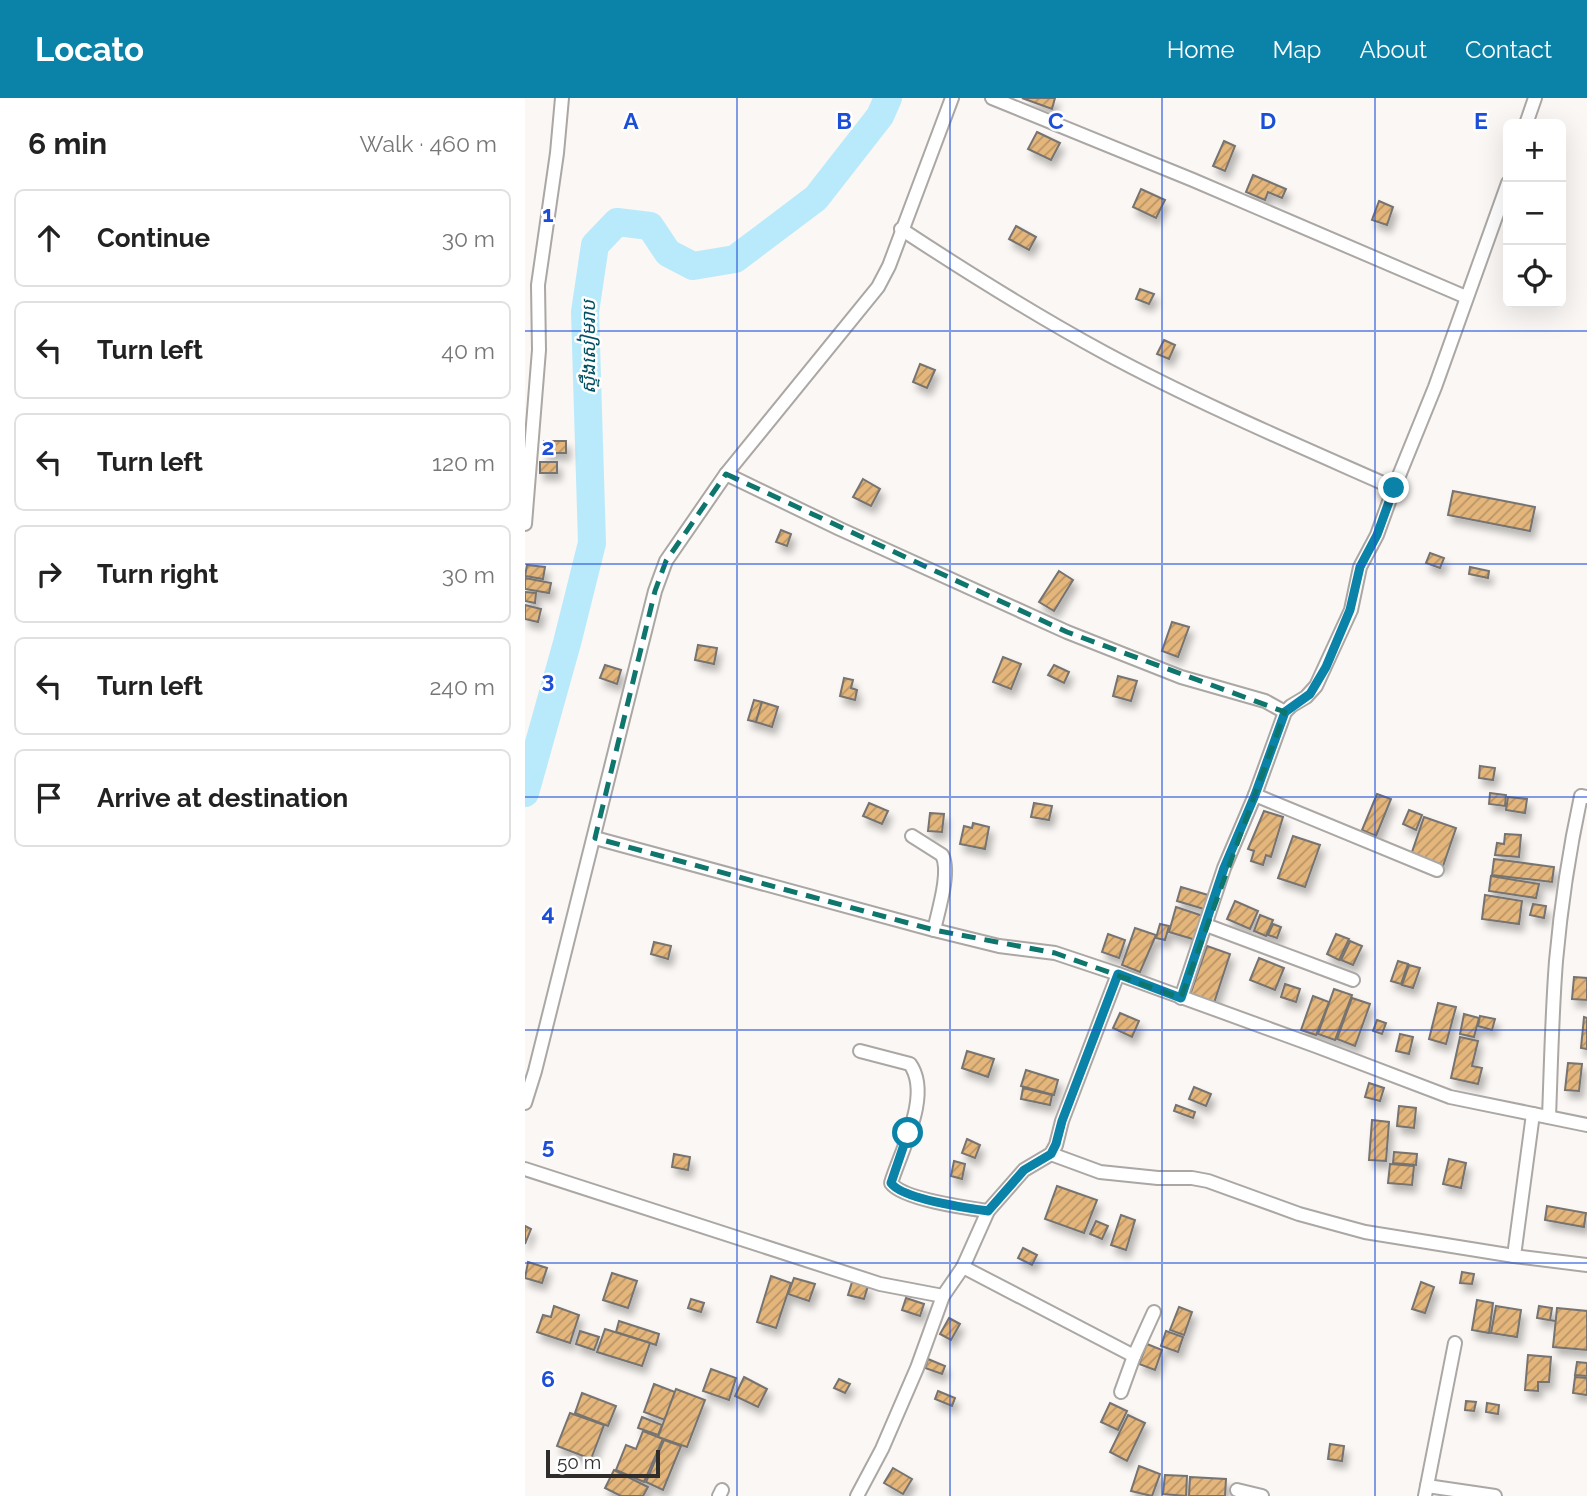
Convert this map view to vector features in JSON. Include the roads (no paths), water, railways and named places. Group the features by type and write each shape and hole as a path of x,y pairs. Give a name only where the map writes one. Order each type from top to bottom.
{"street":[{"path":"525,524 539,350 531,284 557,153 562,98"},
{"path":"525,1103 595,838 655,591 666,561 726,474 878,287 889,265 952,98"},
{"path":"992,98 1467,297"},
{"path":"1529,119 1535,98"},
{"path":"1181,998 1224,868 1255,795 1285,712 1310,694 1326,667 1350,610 1360,567 1377,535 1435,387 1503,197"},
{"path":"901,229 1002,295 1107,354 1314,453 1394,488"},
{"path":"726,474 1067,632 1181,677 1265,701 1285,712"},
{"path":"1255,795 1437,870"},
{"path":"1549,1117 1556,964 1562,908 1581,796 1587,797"},
{"path":"912,836 943,855 945,859 945,875 934,930"},
{"path":"595,838 934,930 999,946 1055,953 1316,1045 1450,1097 1587,1125"},
{"path":"1206,925 1353,980"},
{"path":"857,1496 882,1449 917,1368 943,1296 963,1267 988,1211 1024,1170 1051,1154 1118,974"},
{"path":"860,1051 910,1064 916,1072 919,1097 891,1183 895,1189 935,1202 988,1211"},
{"path":"1514,1256 1532,1114"},
{"path":"1051,1154 1100,1172 1208,1181 1299,1214 1365,1232 1587,1265"},
{"path":"525,1169 880,1284 943,1296"},
{"path":"963,1267 1134,1356"},
{"path":"1121,1392 1154,1312"},
{"path":"1455,1343 1426,1491 1495,1496"},
{"path":"1237,1490 1262,1496"}],"waterway":[{"name":"ស្ទឹងសៀមរាប","path":"525,793 592,543 585,312 595,245 617,222 650,226 668,253 693,266 735,259 816,198 880,116 888,98"}]}
